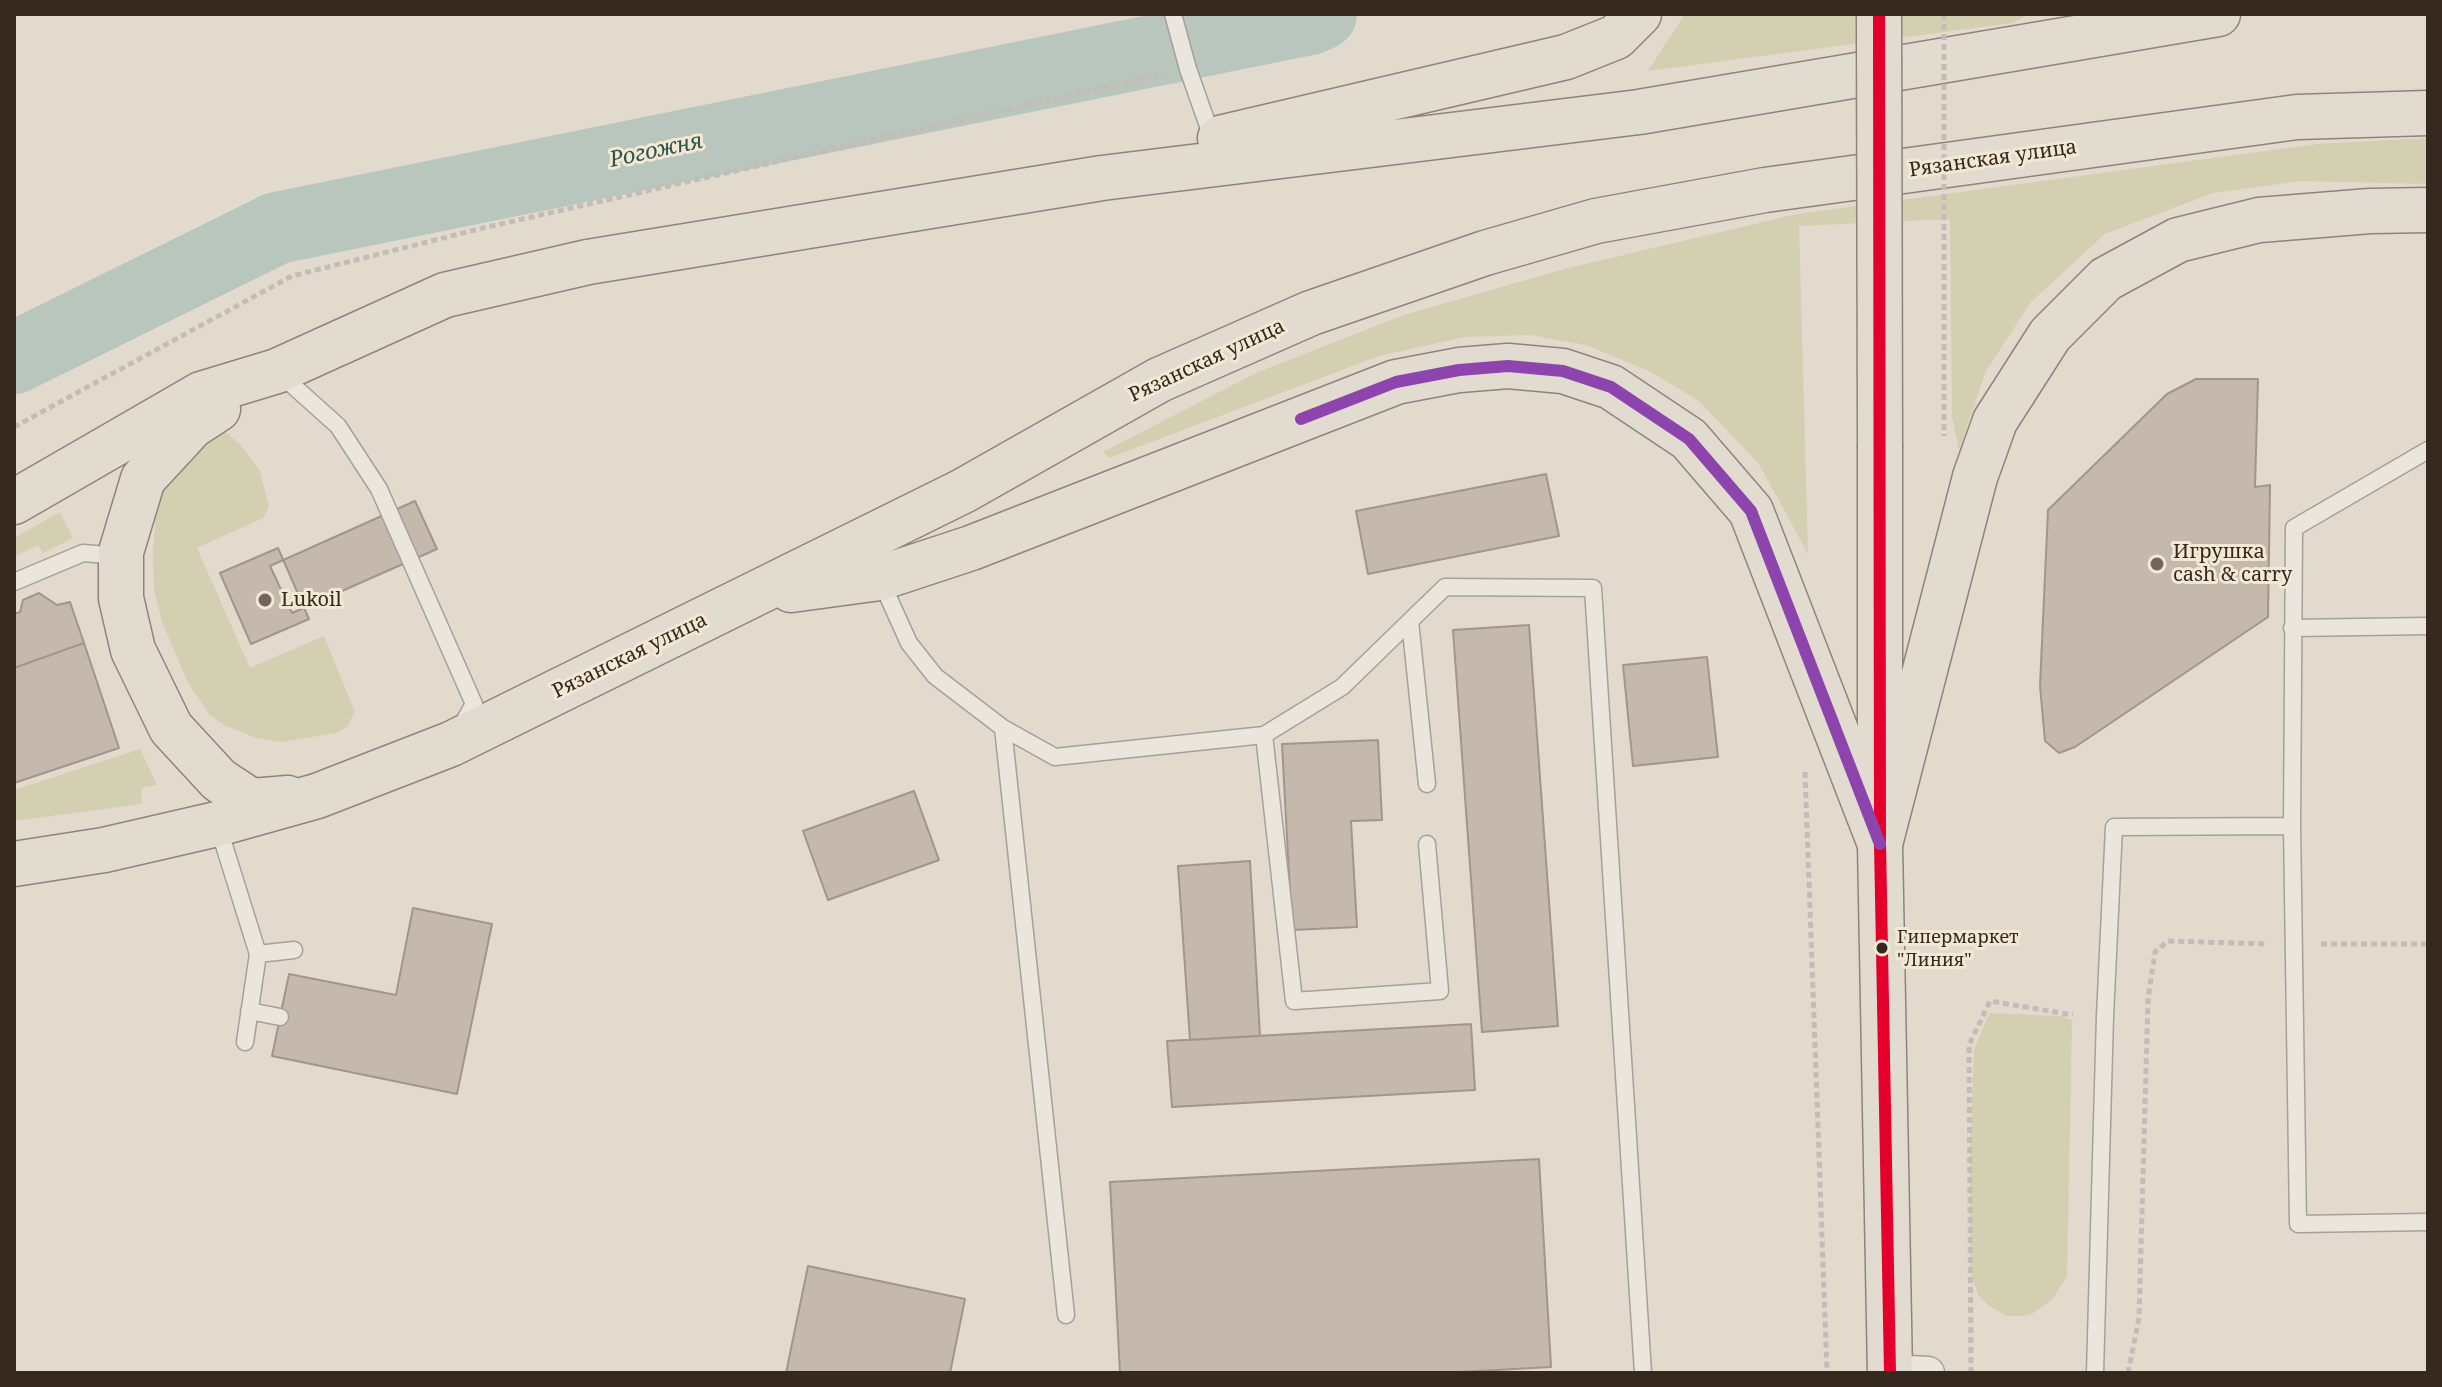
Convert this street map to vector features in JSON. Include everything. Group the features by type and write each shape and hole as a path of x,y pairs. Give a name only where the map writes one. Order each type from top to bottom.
{"main road":[{"path":"1102,178 1213,140 1566,57 1616,37 1639,14"},
{"path":"1879,14 1880,844 1903,1372"},
{"path":"14,502 201,394 277,371 445,295 588,262 1102,178 1639,112 2218,14"},
{"name":"Рязанская улица","path":"14,864 104,850 217,824 317,796 451,744 963,491 1159,380 1311,313 1499,249 1596,221 1765,190 2297,117 2428,113"},
{"path":"1880,844 1975,477 1995,421 2050,335 2106,279 2178,240 2259,220 2370,211 2428,210"},
{"path":"757,594 880,578 971,548 1396,382 1459,370 1508,366 1563,371 1611,387 1689,439 1751,511 1880,844"},
{"path":"277,371 192,426 143,479 121,556 121,598 133,650 171,728 219,780 251,801 317,796"}],"lane":[{"path":"1174,18 1213,140"},
{"path":"277,371 338,426 379,489 474,704 451,744"},
{"path":"2428,450 2294,528 2292,628 2298,1224 2428,1222"},
{"path":"14,582 83,553 121,556"},
{"path":"880,578 909,643 935,676 1003,728 1055,757 1264,735 1342,687 1445,587 1593,588 1643,1373"},
{"path":"1410,621 1427,784"},
{"path":"2292,628 2428,626"},
{"path":"1003,728 1066,1315"},
{"path":"1264,735 1294,1001 1440,991 1427,844"},
{"path":"217,824 258,954 245,1042"},
{"path":"2095,1373 2104,1031 2114,827 2292,826"},
{"path":"258,954 294,950"},
{"path":"249,1011 280,1017"}],"path":[{"path":"1944,14 1944,436"},
{"path":"1804,763 1827,1373"},
{"path":"1971,1373 1969,1045 1990,1001 2073,1015"},
{"path":"2128,1373 2139,1318 2149,1017"}],"shaded area":[{"path":"1685,14 2029,14 2013,23 1648,71"},
{"path":"2428,138 2428,184 2301,181 2213,193 2105,234 2031,302 1986,371 1959,450 1952,417 1950,219 1799,226 1808,554 1759,464 1699,401 1649,371 1586,345 1530,335 1465,337 1379,356 1109,458 1103,452 1258,372 1404,315 1564,269 1797,214 2317,144"},
{"path":"224,431 240,444 260,471 269,507 263,518 197,548 250,668 324,636 355,712 347,727 336,733 282,742 256,738 222,724 209,714 188,683 162,622 154,590 157,496 181,457"},
{"path":"60,512 73,538 43,553 38,545 14,557 14,538"},
{"path":"140,749 157,785 141,788 142,804 14,821 14,790"},
{"path":"1989,1013 2060,1016 2072,1020 2067,1276 2052,1300 2032,1314 2023,1316 2007,1316 1988,1305 1978,1295 1970,1270 1974,1050"}],"building":[{"name":"Игрушка cash & carry","path":"2196,379 2258,379 2255,487 2270,485 2268,617 2075,747 2059,753 2045,741 2040,686 2048,510 2167,394"},
{"path":"1546,474 1559,536 1368,574 1356,511"},
{"path":"415,501 437,549 292,613 270,566"},
{"path":"278,548 309,619 251,644 220,573"},
{"path":"39,593 57,605 70,602 84,643 14,668 14,614 20,612 23,600"},
{"path":"1529,625 1558,1026 1482,1032 1453,630"},
{"path":"84,643 119,748 14,783 14,668"},
{"path":"1707,657 1718,757 1633,766 1623,665"},
{"path":"1378,740 1382,820 1351,821 1357,927 1292,930 1282,744"},
{"path":"914,791 939,860 828,900 803,831"},
{"path":"1250,861 1260,1036 1190,1040 1178,866"},
{"path":"413,908 492,924 457,1094 272,1056 289,974 396,995"},
{"path":"1471,1024 1475,1090 1172,1107 1167,1041"},
{"path":"1539,1159 1551,1367 1442,1373 1120,1373 1110,1182"},
{"path":"808,1266 965,1299 950,1373 786,1373"}],"waterway":[{"name":"Рогожня","path":"14,358 277,228 1310,19 1321,14"}],"transit line":[{"path":"1879,14 1880,844 1890,1373"},
{"path":"1301,419 1396,382 1459,370 1508,366 1563,371 1611,387 1689,439 1751,511 1880,844"}],"place":[{"name":"Игрушка cash & carry","path":"2157,564"},
{"name":"Lukoil","path":"265,600"},
{"name":"Гипермаркет \"Линия\"","path":"1882,948"}]}
